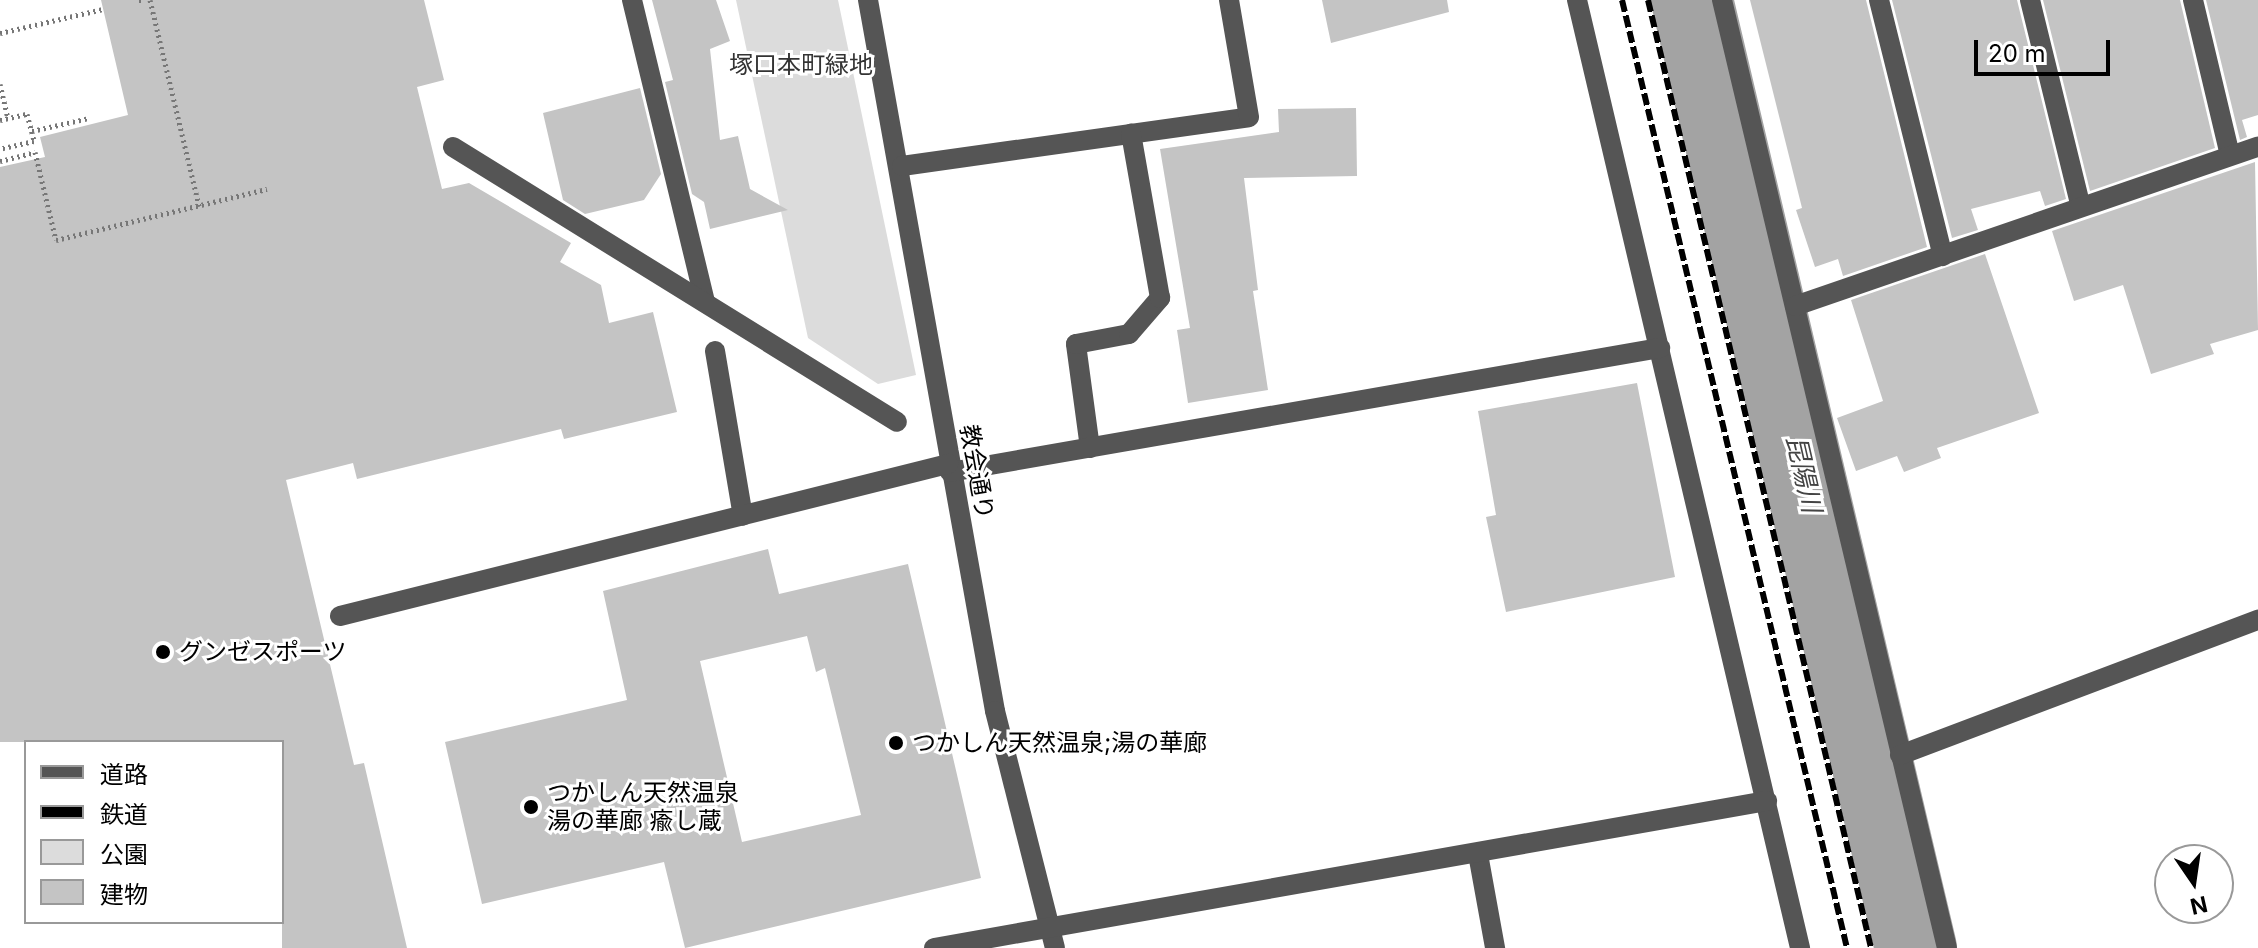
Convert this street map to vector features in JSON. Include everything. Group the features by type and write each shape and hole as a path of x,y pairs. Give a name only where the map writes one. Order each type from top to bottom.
{"street":[{"path":"632,0 705,302"},
{"name":"教会通り","path":"868,0 902,166 949,468 995,711 1053,938"},
{"path":"902,166 1249,117 1229,0"},
{"path":"1577,0 1800,948"},
{"path":"1722,0 1947,948"},
{"path":"1879,0 1943,256"},
{"path":"2030,0 2081,207"},
{"path":"2193,0 2230,155"},
{"path":"1090,448 1076,344 1129,334 1160,298 1131,134"},
{"path":"453,147 897,422"},
{"path":"1795,306 2258,147"},
{"path":"340,616 949,468 1090,448 1660,348"},
{"path":"715,351 743,516"},
{"path":"1900,755 2258,621"},
{"path":"934,948 1053,938 1478,854 1767,801"},
{"path":"1478,854 1495,948"}],"path":[{"path":"150,0 199,206"},
{"path":"0,33 103,9"},
{"path":"0,84 8,118"},
{"path":"0,120 27,114 34,141 0,149"},
{"path":"32,131 89,118"},
{"path":"0,161 35,152 56,240 267,189"}],"green space":[{"name":"塚口本町緑地","path":"736,0 838,0 916,375 878,384 808,338"}],"building":[{"path":"101,0 424,0 444,80 417,87 442,189 469,183 571,243 560,262 601,285 609,323 653,312 677,412 564,439 561,429 357,479 353,463 286,480 354,765 364,763 407,948 282,948 284,740 0,742 0,167 45,157 40,137 128,115"},
{"path":"652,0 716,0 730,41 710,49 720,140 738,136 750,189 788,210 710,229 704,202 692,194 665,82 673,80"},
{"path":"1322,0 1447,0 1449,12 1331,43"},
{"path":"1750,0 1866,0 1927,247 1843,276 1838,259 1815,267 1796,210 1802,208"},
{"path":"1892,0 2017,0 2066,199 2045,206 2040,191 1971,209 1978,230 1952,238"},
{"path":"2043,0 2180,0 2215,148 2090,191"},
{"path":"2206,0 2258,0 2258,115 2242,120 2247,137 2240,140"},
{"path":"640,88 661,174 644,200 585,214 563,200 543,113"},
{"path":"1356,108 1357,176 1244,178 1258,290 1253,291 1268,390 1188,403 1177,330 1190,328 1160,149 1279,132 1278,109"},
{"path":"2255,162 2258,330 2210,344 2214,354 2151,374 2123,285 2074,301 2052,231"},
{"path":"1985,254 2039,413 1937,448 1941,458 1904,472 1897,456 1856,471 1837,418 1883,401 1851,300"},
{"path":"1637,383 1675,577 1506,612 1486,517 1496,515 1478,411"},
{"name":"つかしん天然温泉;湯の華廊","path":"768,549 779,594 908,564 981,878 685,948 664,862 482,904 445,742 627,700 603,591","holes":["807,636 816,672 825,668 861,815 742,842 700,661"]}],"waterway":[{"name":"昆陽川","path":"1692,0 1916,948"}],"railway":[{"path":"1622,0 1847,948"},
{"path":"1648,0 1871,948"}],"place":[{"name":"グンゼスポーツ","path":"163,652"},
{"name":"つかしん天然温泉;湯の華廊","path":"896,743"},
{"name":"つかしん天然温泉 湯の華廊 瘉し蔵","path":"531,807"}]}
